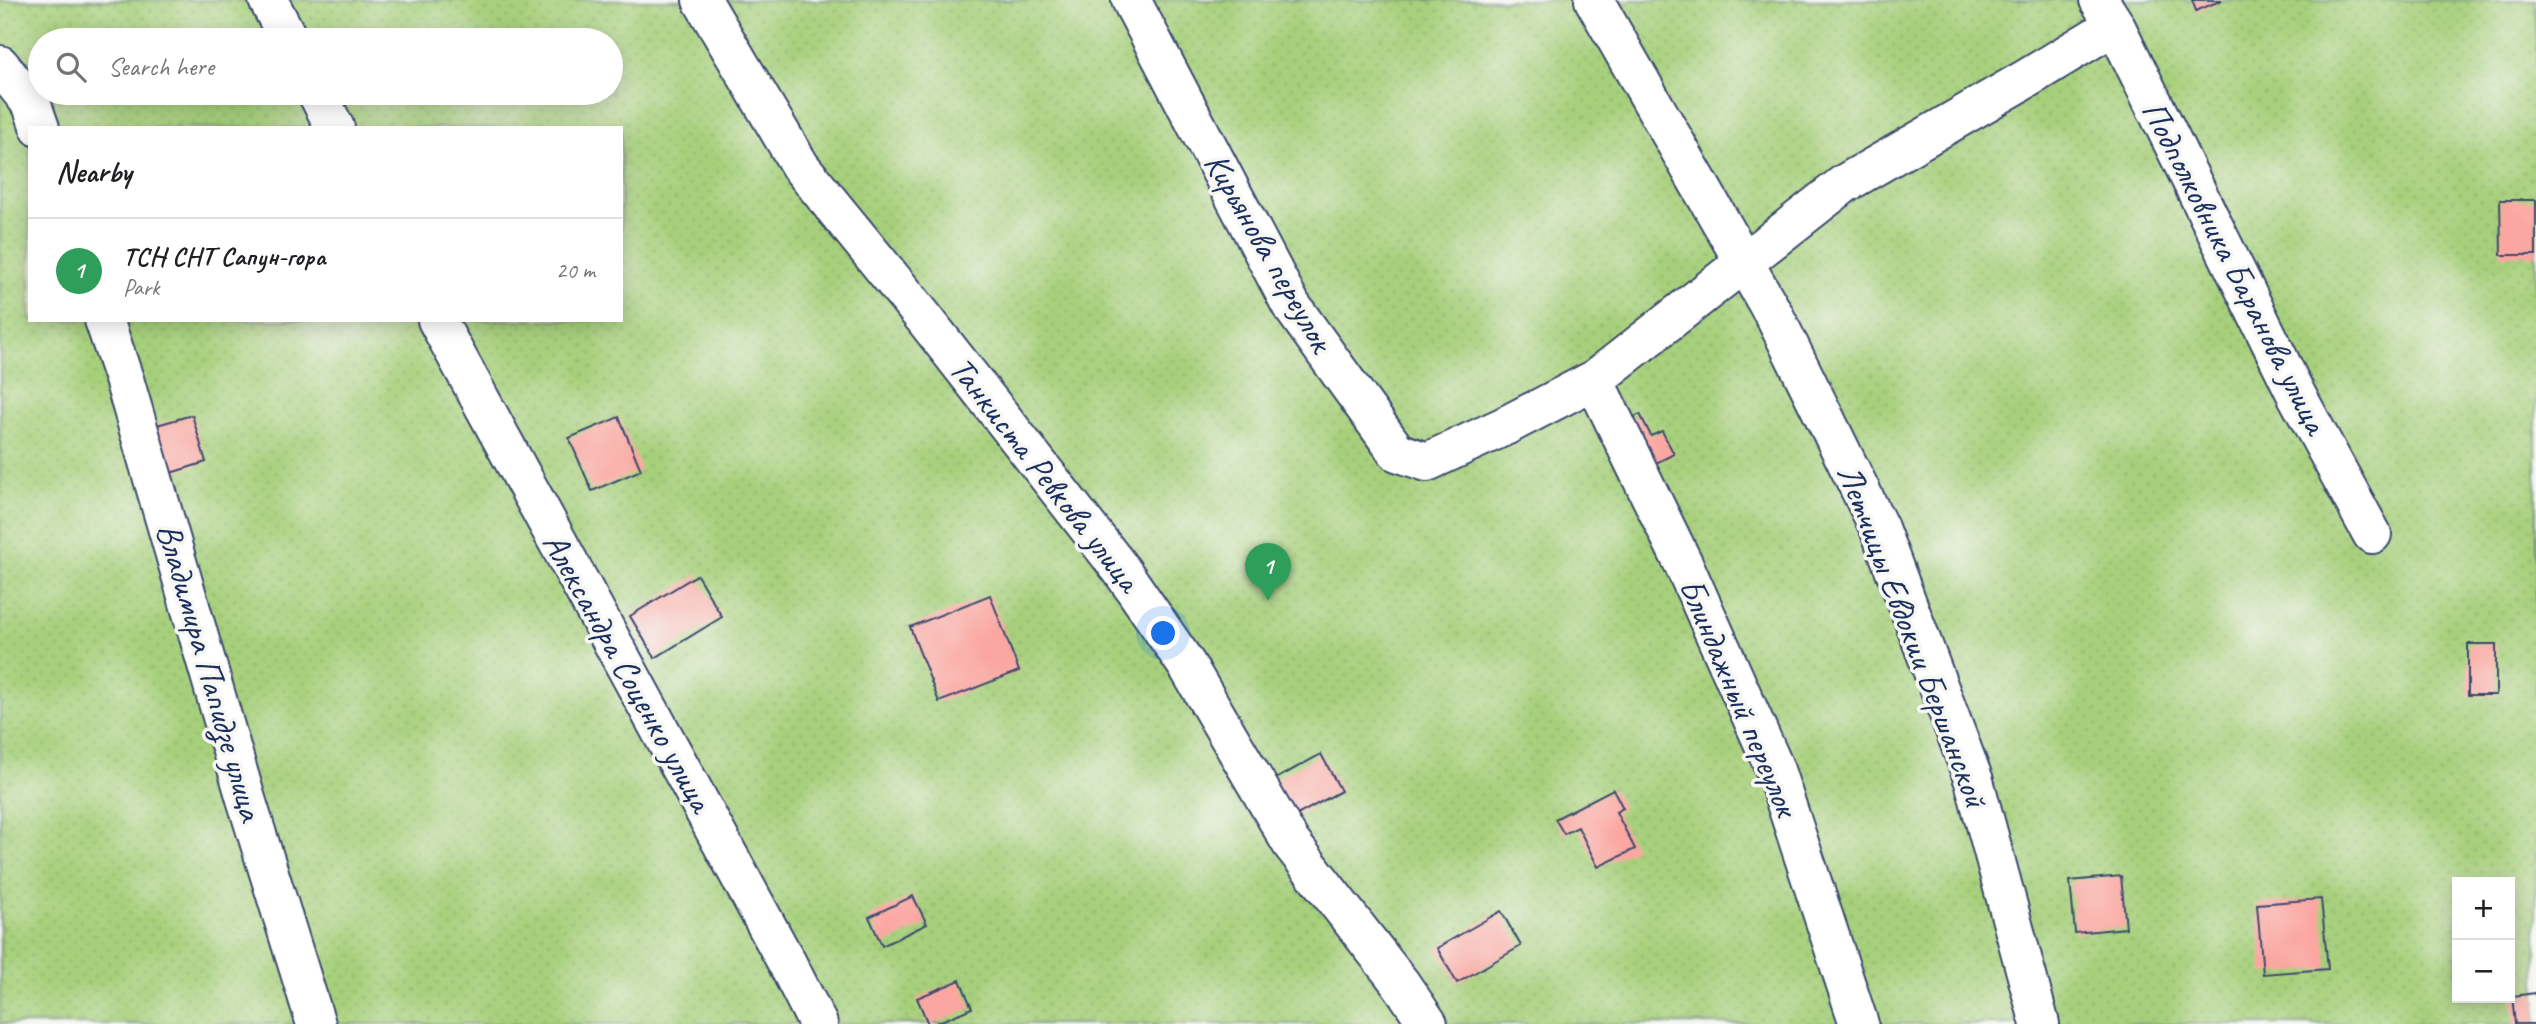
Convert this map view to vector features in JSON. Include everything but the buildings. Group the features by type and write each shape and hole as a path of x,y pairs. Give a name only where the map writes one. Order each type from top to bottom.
{"lane":[{"path":"268,0 283,28"},
{"name":"Танкиста Ревкова улица","path":"702,0 800,166 924,318 1122,571 1188,667 1291,843 1401,984 1428,1024"},
{"name":"Кирьянова переулок","path":"1131,0 1291,305 1397,452 1427,462 1594,380 1844,184 2026,79 2107,13"},
{"name":"Летчицы Евдокии Бершанской","path":"1594,0 1774,315 1879,528 1974,781 2040,1024"},
{"name":"Подполковника Баранова улица","path":"2107,13 2296,394 2372,534"},
{"path":"0,65 28,100"},
{"path":"32,105 39,126"},
{"path":"323,105 334,126"},
{"name":"Владимира Папидзе улица","path":"105,322 124,379 246,799 316,1024"},
{"name":"Александра Соценко улица","path":"438,322 818,1024"},
{"name":"Блиндажный переулок","path":"1594,380 1684,565 1774,767 1859,1024"}],"green space":[{"path":"0,0 2536,0 2536,1024 0,1024"}],"place":[{"name":"ТСН СНТ Сапун-гора","path":"1268,601"}]}
